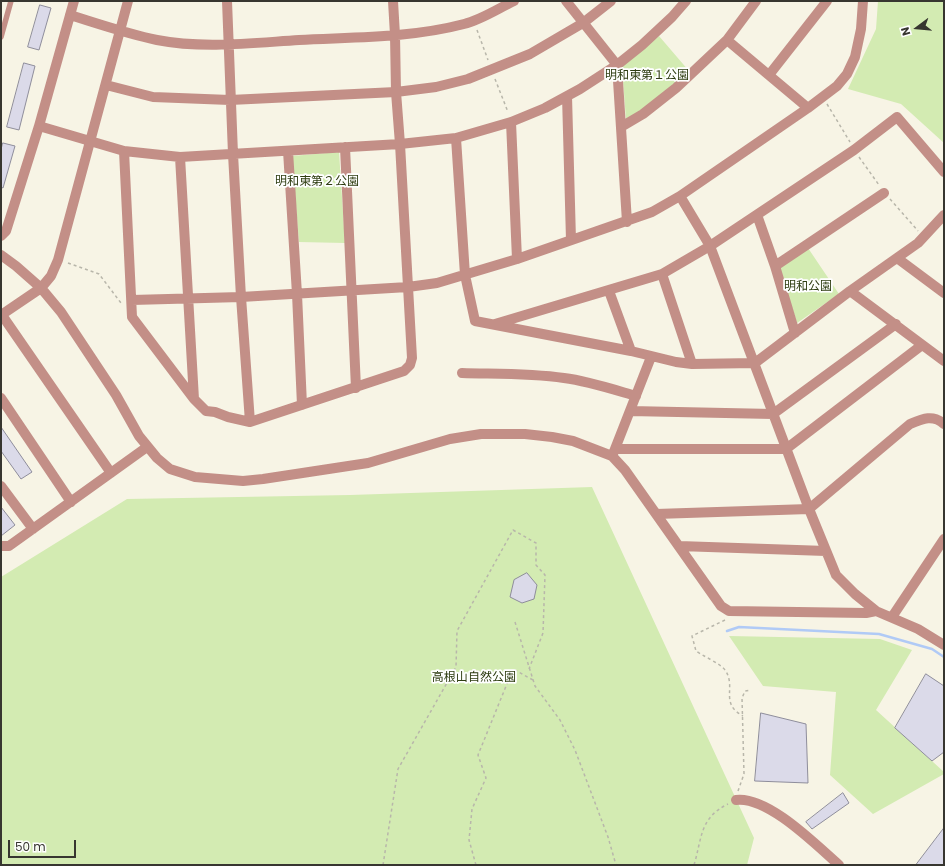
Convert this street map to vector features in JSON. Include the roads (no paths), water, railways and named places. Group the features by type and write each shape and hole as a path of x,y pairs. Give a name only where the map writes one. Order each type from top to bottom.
{"street":[{"path":"1,236 6,231 39,126 74,1"},
{"path":"111,473 2,315 41,288 51,276 58,260 128,1"},
{"path":"227,1 230,44 230,100 241,297 250,422"},
{"path":"124,151 128,302 132,317 194,399 206,411 215,412 228,417 250,422 404,371 410,366 412,358 396,92 396,35 393,1"},
{"path":"70,15 120,31 165,41 195,45 230,44 396,35 436,30 467,23 514,1"},
{"path":"566,1 617,65 627,222"},
{"path":"106,85 153,97 230,100 396,92 436,87 468,78 530,54 583,23 611,1"},
{"path":"39,126 91,140 124,151 180,157 288,152 400,144 456,138 511,122 545,108 567,96 617,65 672,17 686,1"},
{"path":"621,127 643,114 676,88 727,40 756,1"},
{"path":"769,75 827,1"},
{"path":"128,302 352,291 408,287 437,283 627,222 652,212 680,196 808,108 837,86 847,74 855,57 861,29 863,1"},
{"path":"727,40 808,108"},
{"path":"567,96 571,240"},
{"path":"493,324 662,274 710,246 757,215 854,150 897,117 944,172"},
{"path":"511,122 517,258"},
{"path":"456,138 465,275 475,321 692,364 754,363 850,291 918,243 943,218"},
{"path":"345,147 356,388"},
{"path":"288,152 302,405"},
{"path":"180,157 194,399"},
{"path":"775,266 884,193"},
{"path":"680,196 710,246 786,449 836,575 855,594 876,611 918,629 944,645"},
{"path":"757,215 775,266 795,333"},
{"path":"1,255 41,288 61,312 116,395 147,448 170,469 195,477 243,481 286,477 368,463 450,439 481,434 525,434 552,437 573,441 614,453 786,449 922,345"},
{"path":"897,258 944,293"},
{"path":"662,274 692,364"},
{"path":"609,290 631,351"},
{"path":"850,291 944,360"},
{"path":"630,411 773,414 896,324"},
{"path":"614,453 651,357"},
{"path":"462,373 566,378 600,385 636,396"},
{"path":"1,398 71,502"},
{"path":"656,514 809,509 910,424 924,418 933,417 944,424"},
{"path":"1,546 9,546 147,448"},
{"path":"614,453 721,606 729,611 866,613 876,611"},
{"path":"1,486 33,529"},
{"path":"892,617 944,539"},
{"path":"679,546 826,551"},
{"path":"736,800 742,799 765,807 786,820 800,830 839,865"}],"lane":[{"path":"1,37 11,1"}],"waterway":[{"path":"727,631 739,627 879,634 932,649 944,657"}],"park label":[{"name":"明和東第１公園","path":"647,76"},
{"name":"明和東第２公園","path":"317,182"},
{"name":"明和公園","path":"808,287"},
{"name":"高根山自然公園","path":"474,678"}]}
